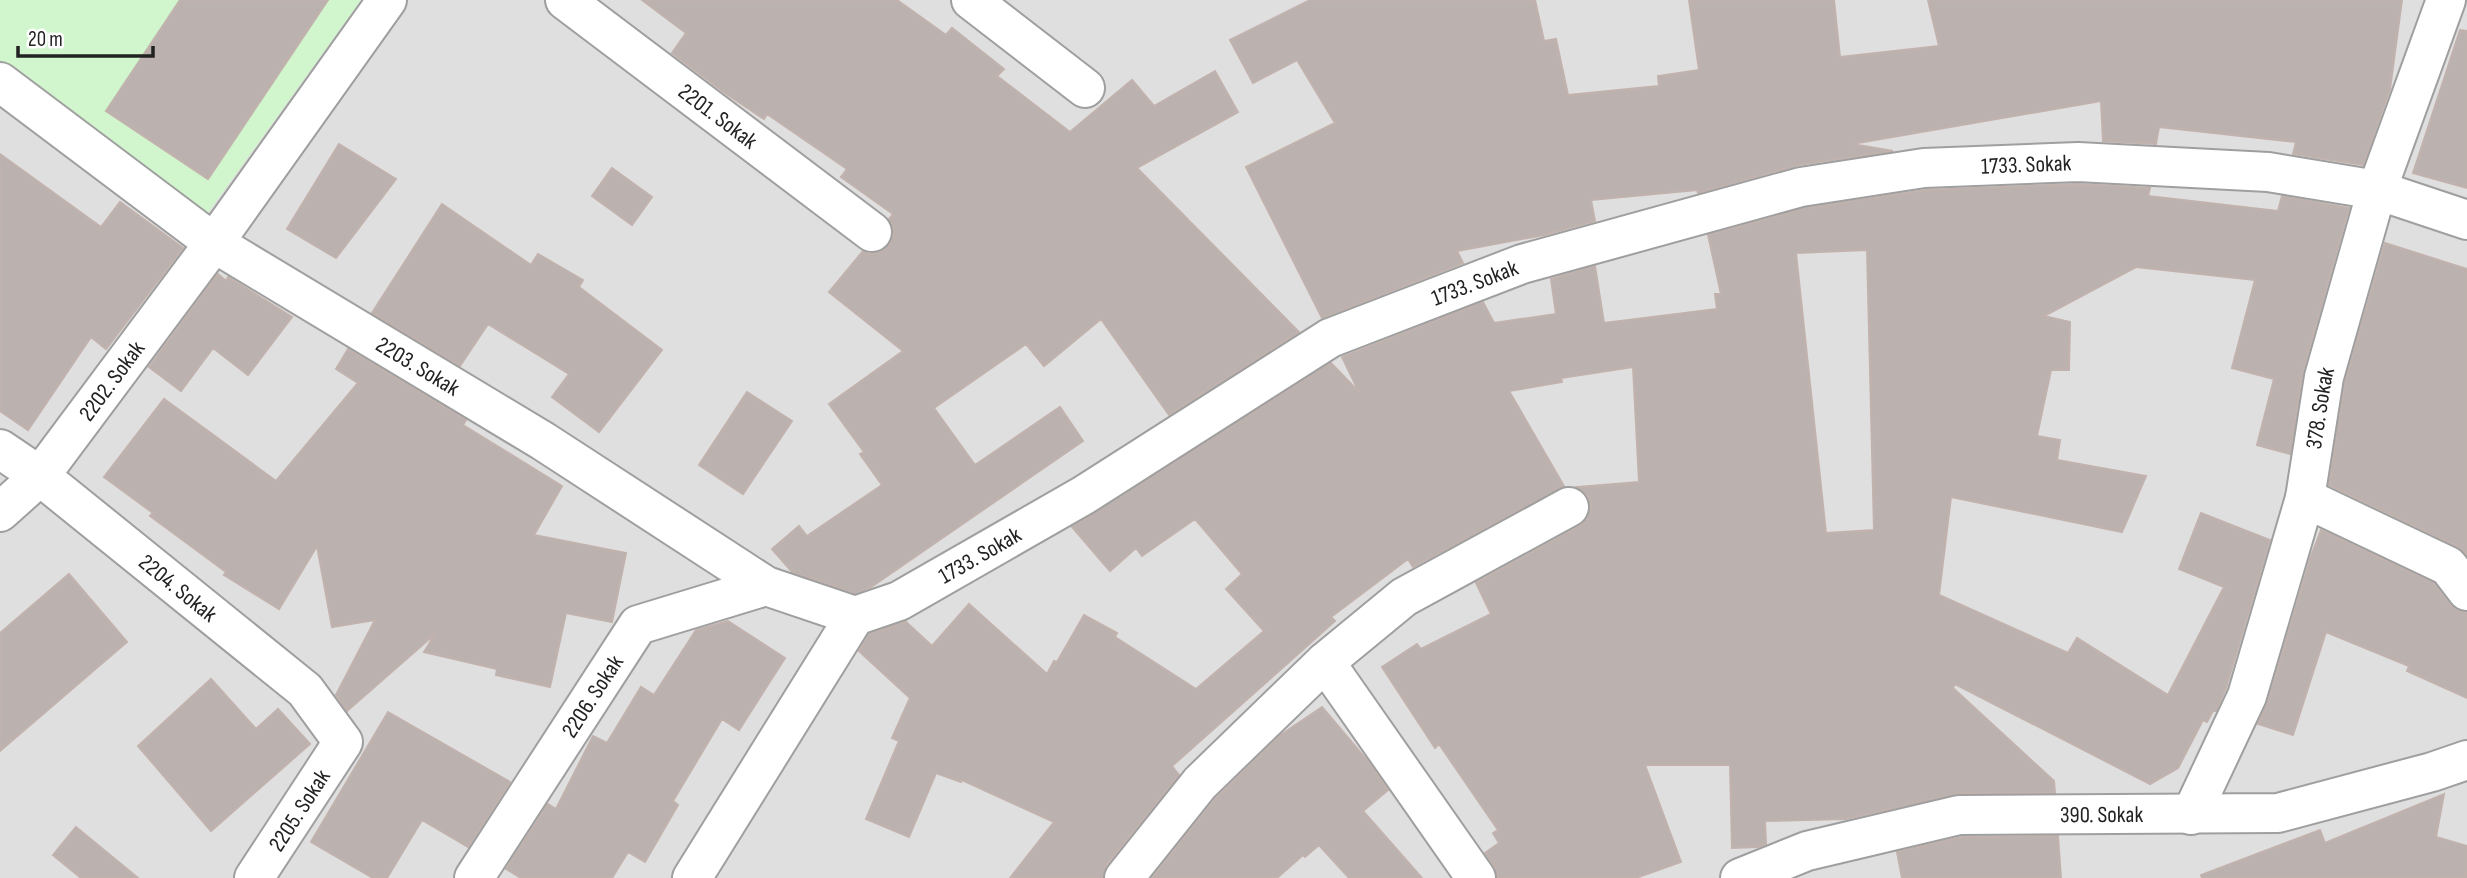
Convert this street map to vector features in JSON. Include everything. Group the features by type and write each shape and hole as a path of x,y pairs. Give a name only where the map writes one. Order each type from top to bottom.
{"street":[{"name":"2202. Sokak","path":"0,512 40,476 214,243 387,0"},
{"name":"2201. Sokak","path":"565,0 872,232"},
{"path":"971,0 1085,88"},
{"name":"378. Sokak","path":"2191,815 2248,696 2305,498 2324,377 2377,190 2446,0"},
{"name":"2203. Sokak","path":"0,82 214,243 543,441 766,586 855,615"},
{"name":"1733. Sokak","path":"855,615 899,601 1084,495 1330,338 1522,264 1801,187 1924,169 2078,162 2268,172 2377,190 2467,220"},
{"name":"2204. Sokak","path":"0,449 40,476 305,690 343,742"},
{"path":"2305,498 2448,566 2467,591"},
{"path":"1124,878 1200,783 1325,662 1404,597 1569,507"},
{"name":"2206. Sokak","path":"474,878 638,625 766,586"},
{"path":"692,878 855,615"},
{"path":"1325,662 1476,878"},
{"name":"2205. Sokak","path":"254,878 343,742"},
{"name":"390. Sokak","path":"1758,874 1807,851 1959,815 2278,813 2432,772 2467,760"}],"shaded area":[{"path":"0,0 2467,0 2467,878 0,878"}],"green space":[{"path":"0,0 361,0 208,213 0,65"}],"building":[{"path":"180,0 328,0 208,179 106,111"},
{"path":"642,0 897,0 946,35 952,28 1004,69 997,76 1070,132 1132,80 1154,106 1215,71 1238,112 1137,168 1299,332 1169,415 1101,319 1044,366 1026,344 934,408 975,465 1060,407 1083,441 871,587 855,593 792,572 772,549 799,526 807,536 882,485 860,454 864,452 829,404 903,351 829,292 863,251 870,254 889,246 894,234 889,219 893,214 841,177 847,169 767,114 764,119 672,53 686,33"},
{"path":"1310,0 1535,0 1544,41 1556,39 1568,95 1659,86 1658,76 1699,70 1689,0 1834,0 1840,57 1939,46 1928,0 2402,0 2390,89 2363,165 2293,154 2296,142 2159,127 2156,144 2103,141 2101,101 1852,144 1893,151 1798,165 1698,193 1697,190 1591,200 1595,221 1544,235 1457,251 1463,263 1322,318 1246,167 1335,123 1297,60 1253,83 1230,40"},
{"path":"2460,30 2467,31 2467,188 2413,173"},
{"path":"339,144 396,179 336,258 287,229"},
{"path":"0,154 101,227 120,202 183,248 106,349 91,337 28,430 0,411"},
{"path":"612,168 652,197 632,225 592,196"},
{"path":"2078,184 2150,188 2148,196 2278,211 2282,196 2349,208 2303,371 2290,454 2257,445 2274,379 2232,368 2255,280 2136,267 2044,316 2070,322 2069,370 2051,370 2037,436 2060,440 2057,460 2146,476 2122,532 1951,497 1939,595 2068,653 2077,638 2168,695 2224,587 2179,569 2201,513 2270,540 2226,688 2216,711 2213,711 2207,722 2203,720 2178,768 2150,784 1955,684 1953,688 2054,781 2055,793 1959,793 1846,819 1765,821 1766,844 1759,847 1732,848 1730,765 1645,765 1681,862 1636,878 1498,878 1485,853 1499,843 1493,833 1498,830 1439,744 1435,748 1382,667 1417,644 1421,649 1491,614 1476,583 1580,526 1588,518 1591,507 1588,496 1577,487 1639,482 1633,367 1561,378 1562,382 1509,391 1564,486 1413,567 1408,559 1331,617 1335,621 1172,766 1179,775 1107,864 1103,878 1010,878 1054,822 962,780 961,782 936,773 909,837 866,819 899,741 892,738 910,698 859,651 869,634 906,622 932,646 969,604 1047,674 1084,615 1117,633 1115,637 1196,689 1264,631 1226,589 1242,574 1195,519 1142,556 1136,548 1110,571 1072,527 1331,363 1359,392 1342,357 1483,302 1494,323 1556,314 1551,279 1595,266 1604,323 1717,309 1715,294 1721,294 1708,235 1806,208 1926,190","holes":["1867,250 1874,530 1826,533 1796,253"]},
{"path":"442,204 531,265 538,254 583,280 579,287 662,350 599,432 552,397 569,374 488,324 460,366 372,313"},
{"path":"2385,243 2467,269 2467,555 2457,546 2329,485 2345,382"},
{"path":"218,274 226,281 228,277 292,317 248,375 213,348 181,391 149,367"},
{"path":"348,349 466,420 463,425 562,486 534,535 626,553 612,622 566,613 550,687 496,675 497,669 424,652 435,634 347,711 336,695 375,620 332,627 317,546 279,609 224,575 226,572 150,516 153,513 104,477 164,399 276,481 358,383 336,369"},
{"path":"747,392 792,421 743,494 699,465"},
{"path":"2321,530 2434,583 2450,605 2458,611 2467,612 2467,698 2407,671 2409,666 2326,632 2293,735 2258,724 2268,702"},
{"path":"69,574 127,642 0,751 0,633"},
{"path":"728,621 785,658 739,730 722,719 673,801 678,805 645,862 628,852 612,878 521,878 506,869 548,804 556,809 593,736 607,743 641,687 654,695 696,630"},
{"path":"211,679 256,729 278,709 310,744 211,831 138,746"},
{"path":"1322,707 1367,760 1388,790 1363,811 1422,878 1349,878 1319,845 1277,878 1152,878 1216,798 1282,734"},
{"path":"388,712 510,782 468,847 422,820 387,878 373,878 311,842"},
{"path":"2444,794 2436,837 2467,846 2467,878 2202,878 2201,875 2320,830 2325,843"},
{"path":"76,827 138,878 81,878 53,855"},
{"path":"2058,836 2061,878 1902,878 1897,852 1962,837"}]}
